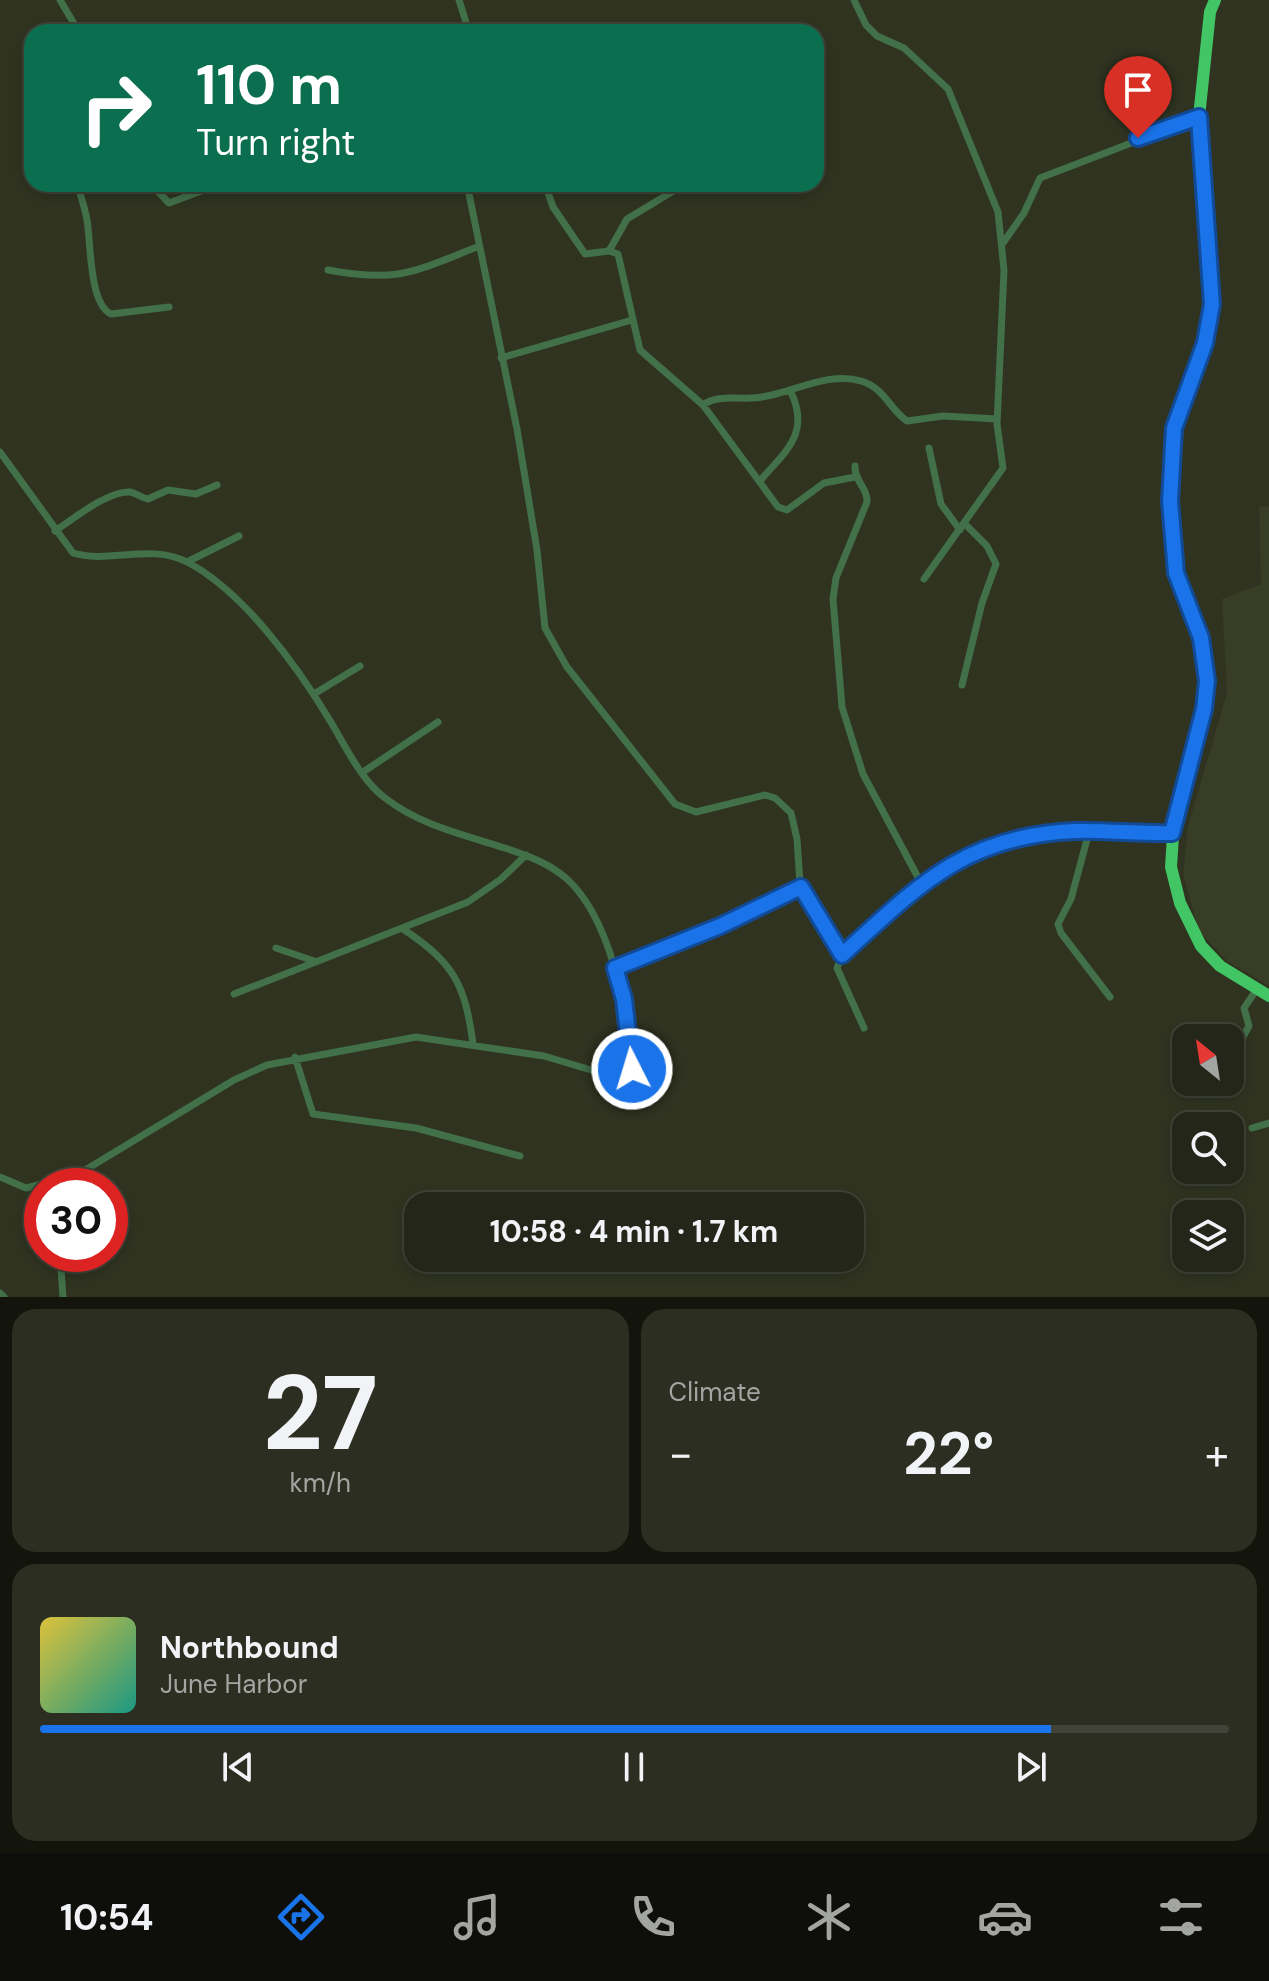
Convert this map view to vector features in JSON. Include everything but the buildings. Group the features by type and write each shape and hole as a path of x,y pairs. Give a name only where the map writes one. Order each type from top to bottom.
{"highway":[{"path":"1216,0 1210,12 1199,117 1211,281 1209,331 1178,413 1170,456 1170,523 1176,573 1201,638 1207,681 1204,709 1172,833 1174,882 1195,937 1220,966 1263,993"},
{"path":"1211,281 1215,271 1207,92 1216,0"}],"street":[{"path":"60,0 74,24"},
{"path":"459,0 466,24"},
{"path":"854,0 866,25 877,36 904,48 948,89 990,190 1003,243 1003,327 997,419 1003,468 924,579"},
{"path":"1003,243 1024,213 1040,178 1199,117"},
{"path":"79,192 88,225 92,272 103,309 111,314 169,307"},
{"path":"159,192 169,203 198,192"},
{"path":"468,192 522,459 550,641 675,804 696,812 765,795 785,807 795,827 801,887 842,955"},
{"path":"548,192 553,207 585,254 609,251 618,254 637,344 644,356 703,405 784,511 824,483 855,477"},
{"path":"609,251 633,214 672,192"},
{"path":"328,270 364,276 401,276 477,247"},
{"path":"501,358 632,320"},
{"path":"703,405 717,398 769,398 826,380 847,378 876,387 907,421 943,416 997,419"},
{"path":"760,481 794,443 796,409 791,392"},
{"path":"929,448 941,504 987,546 996,564 982,603 962,685"},
{"path":"0,452 69,549 79,555 159,554 187,562 247,610 314,694 363,772 384,797 421,820 526,855 556,870 579,892 615,968 624,999 632,1057 632,1069 625,1077 614,1078 553,1058 416,1037 295,1057 234,1080 90,1168"},
{"path":"855,466 855,477 867,495 867,502 839,568 833,599 842,707 863,774 921,883"},
{"path":"55,531 97,503 122,494 130,492 148,499 168,490 196,494 217,485"},
{"path":"187,562 239,536"},
{"path":"314,694 360,666"},
{"path":"363,772 438,722"},
{"path":"1089,832 1071,899 1058,924 1069,944 1110,997"},
{"path":"864,1028 837,968 842,955 921,883 956,860 1003,844 1054,833 1172,833"},
{"path":"234,994 468,902 501,879 526,855"},
{"path":"615,968 720,926 801,887"},
{"path":"403,929 425,944 456,974 467,1004 473,1044"},
{"path":"276,948 319,962"},
{"path":"1244,1035 1249,1026 1244,1008 1263,993"},
{"path":"295,1057 313,1114 416,1128 520,1156"},
{"path":"1252,1128 1269,1123"},
{"path":"0,1177 24,1187"},
{"path":"61,1272 63,1297"}],"shaded area":[{"path":"1269,506 1269,986 1227,961 1199,931 1183,874 1188,826 1227,693 1222,599 1261,584 1259,507"}],"route":[{"path":"632,1069 624,999 615,968 720,926 801,887 842,955 919,885 956,860 1003,844 1054,833 1172,833 1204,709 1207,665 1201,638 1176,573 1170,523 1170,456 1178,413 1209,331 1211,281 1201,182 1199,117 1138,138"}]}
